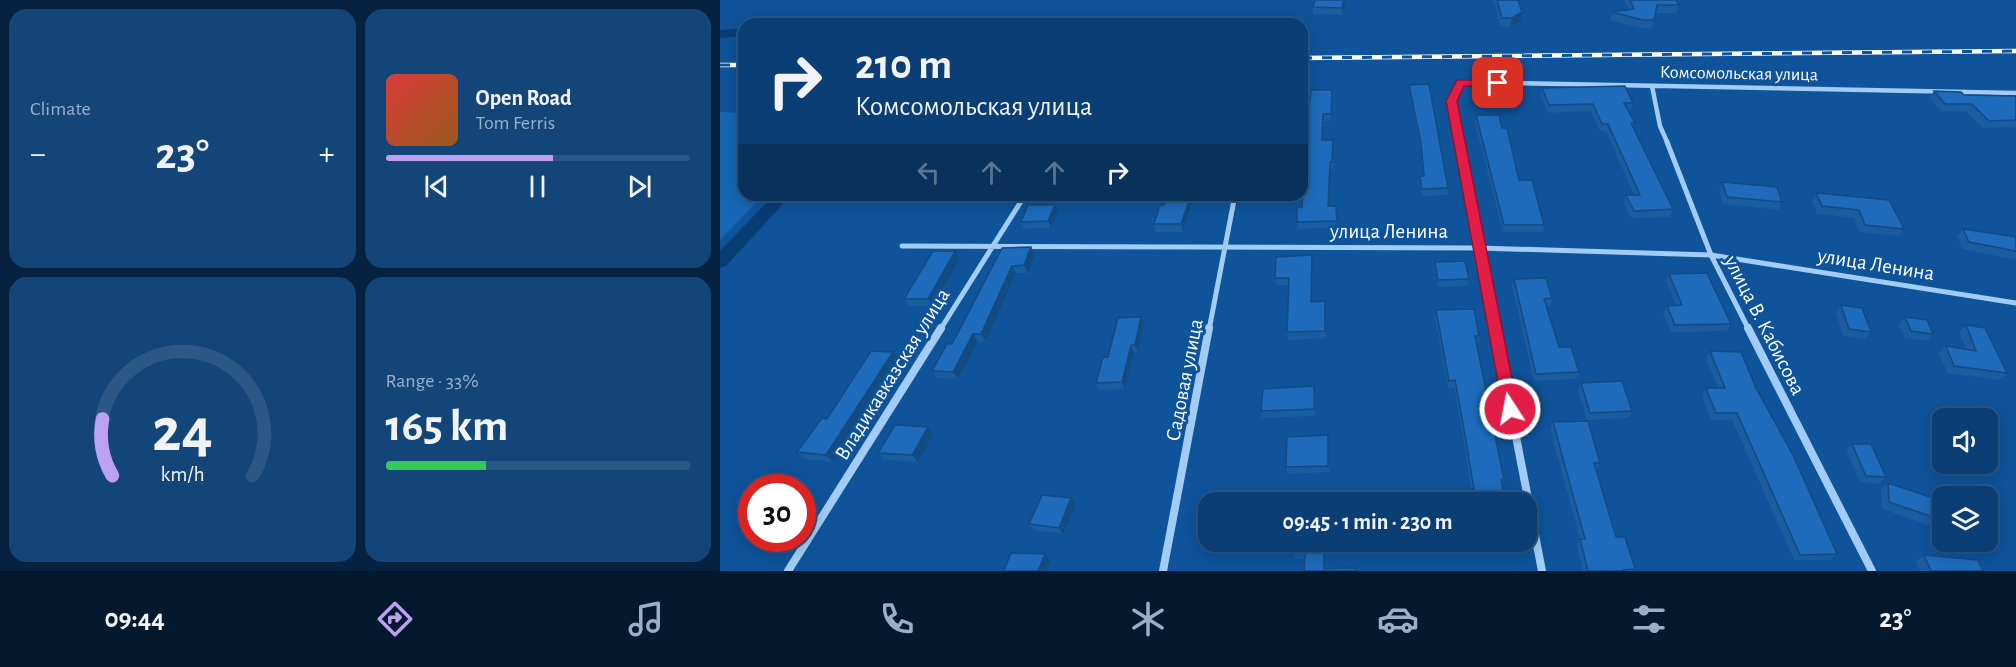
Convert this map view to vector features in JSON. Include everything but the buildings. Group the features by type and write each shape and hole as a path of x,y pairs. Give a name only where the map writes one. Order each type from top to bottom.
{"street":[{"name":"Комсомольская улица","path":"1479,248 1452,101 1461,82 2016,93"},
{"name":"улица В. Кабисова","path":"1652,86 1660,126 1683,177 1711,255 1872,571"},
{"name":"Владикавказская улица","path":"788,571 1021,201"},
{"name":"Садовая улица","path":"1163,571 1234,201"},
{"name":"улица Ленина","path":"902,246 1479,248 1711,255 2016,303"},
{"path":"1479,248 1542,571"}],"shaded area":[{"path":"720,112 738,113 738,201 758,201 720,240"}],"waterway":[{"path":"720,34 738,32"},
{"path":"720,262 777,201"}],"railway":[{"path":"1308,58 2016,51"},
{"path":"720,65 738,65"}],"route":[{"path":"1498,83 1461,82 1452,101 1510,409"}]}
